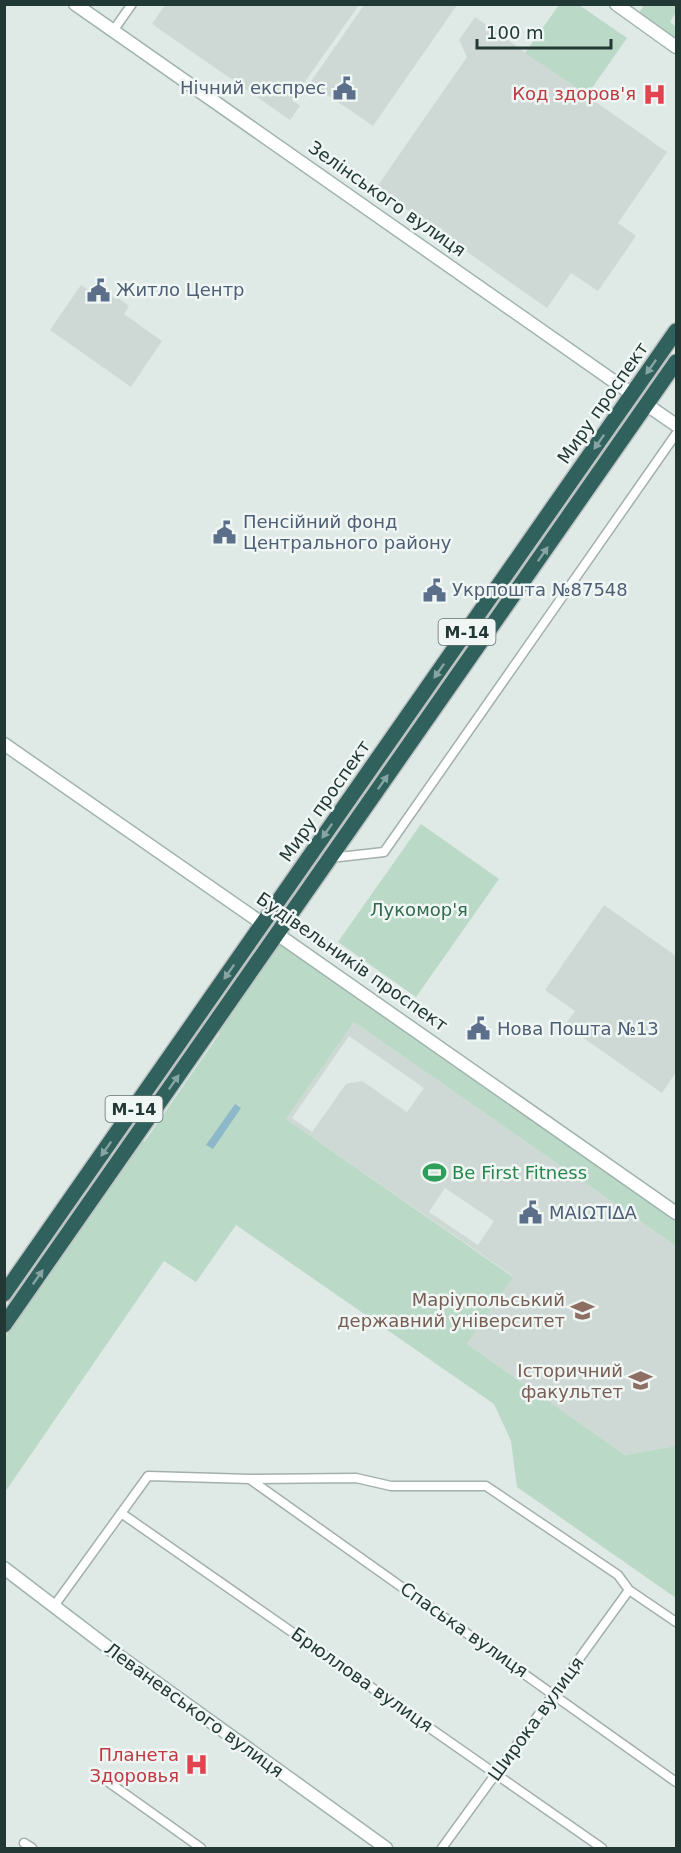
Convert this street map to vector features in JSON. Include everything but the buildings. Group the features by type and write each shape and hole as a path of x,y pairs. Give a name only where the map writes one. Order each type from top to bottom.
{"highway":[{"name":"Миру проспект","path":"4,1294 676,331"},
{"name":"Миру проспект","path":"4,1325 676,362"},
{"name":"Зелінського вулиця","path":"632,394 647,405"},
{"name":"Будівельників проспект","path":"263,924 277,934"}],"street":[{"name":"Зелінського вулиця","path":"75,4 632,394"},
{"path":"113,31 132,4"},
{"path":"616,4 676,46"},
{"name":"Зелінського вулиця","path":"647,405 676,425"},
{"path":"330,858 384,852 676,434"},
{"name":"Будівельників проспект","path":"4,744 263,924"},
{"name":"Будівельників проспект","path":"277,934 676,1213"},
{"path":"54,1606 148,1476 250,1479 356,1478 391,1486 486,1485 618,1575 629,1590 676,1623"},
{"name":"Спаська вулиця","path":"250,1479 676,1782"},
{"name":"Брюллова вулиця","path":"121,1513 602,1848"},
{"name":"Леваневського вулиця","path":"4,1568 114,1652 386,1848"},
{"name":"Широка вулиця","path":"442,1848 629,1590"},
{"path":"107,1781 201,1848"},
{"path":"24,1843 32,1848"}],"shaded area":[{"path":"165,5 359,5 292,100 300,106 290,120 152,24"},
{"path":"364,5 457,5 373,126 310,83"},
{"path":"475,17 667,152 618,223 636,236 598,291 571,273 547,308 376,188 467,57 459,40"},
{"path":"81,285 108,303 114,295 129,306 124,314 162,341 131,387 50,330"},
{"path":"604,905 676,956 676,1072 662,1093 565,1025 575,1011 545,990"},
{"path":"354,1022 676,1246 676,1446 625,1455 467,1344 513,1276 286,1119","holes":["349,1036 424,1088 407,1112 362,1081 346,1084 312,1132 292,1118","445,1188 494,1221 478,1245 429,1212"]}],"green space":[{"path":"559,5 579,5 627,38 587,95 525,53"},
{"path":"644,5 676,5 676,12 670,22 676,27 676,42 638,15"},
{"name":"Лукомор'я","path":"421,824 499,879 416,997 338,942"},
{"path":"279,941 676,1220 676,1246 354,1022 286,1119 513,1277 467,1344 625,1455 676,1446 676,1598 517,1487 511,1441 494,1404 236,1225 196,1282 164,1261 5,1492 5,1337 141,1140 145,1141 220,1033 217,1031"}],"water":[{"path":"235,1104 241,1108 213,1149 206,1145"}],"place":[{"name":"Нічний експрес","path":"344,88"},
{"name":"Код здоров'я","path":"654,94"},
{"name":"Житло Центр","path":"98,290"},
{"name":"Пенсійний фонд Центрального району","path":"225,532"},
{"name":"Укрпошта №87548","path":"434,590"},
{"name":"Нова Пошта №13","path":"479,1029"},
{"name":"Be First Fitness","path":"434,1173"},
{"name":"ΜΑΙΩΤΙΔΑ","path":"531,1213"},
{"name":"Маріупольський державний університет","path":"583,1310"},
{"name":"Історичний факультет","path":"641,1381"},
{"name":"Планета Здоровья","path":"197,1765"}]}
